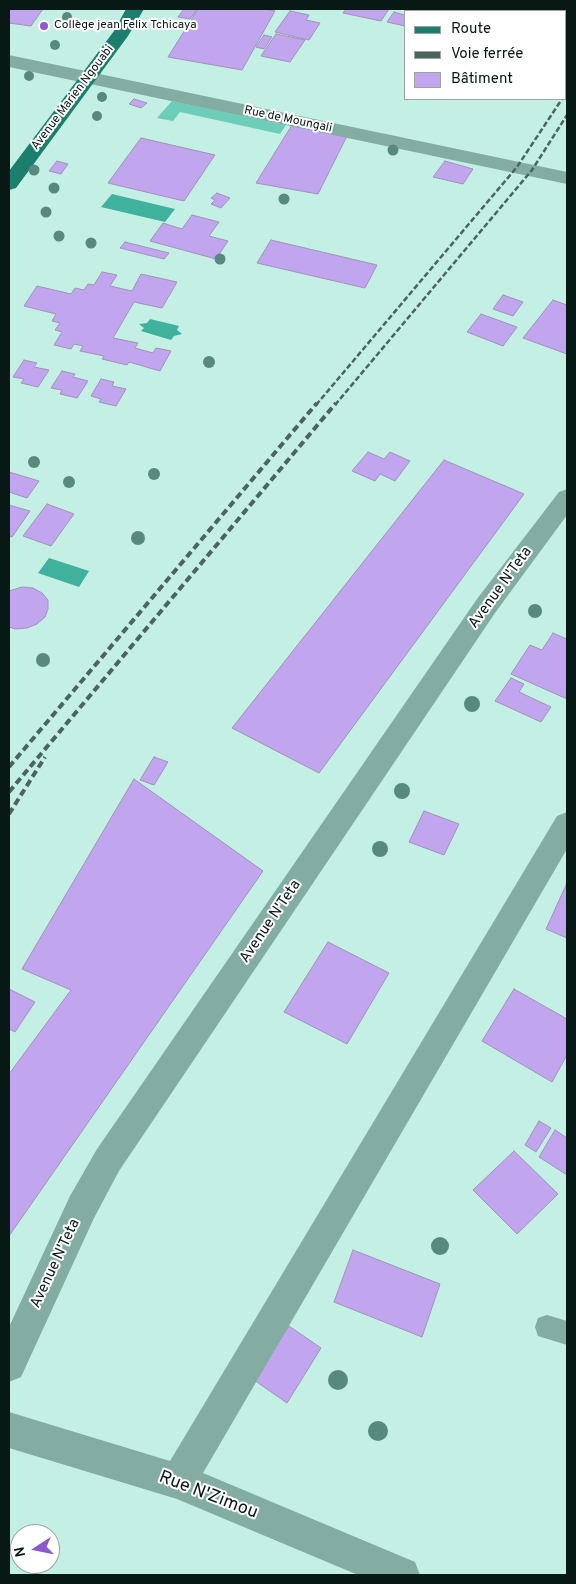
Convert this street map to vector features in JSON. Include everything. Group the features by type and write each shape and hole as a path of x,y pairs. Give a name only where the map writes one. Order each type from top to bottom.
{"main road":[{"name":"Avenue Marien Ngouabi","path":"9,184 122,32 135,9"}],"street":[{"name":"Rue de Moungali","path":"9,61 567,178"},
{"name":"Avenue N'Teta","path":"9,1365 82,1207 108,1160 486,606 567,498"},
{"path":"178,1481 567,824"},
{"name":"Rue N'Zimou","path":"9,1430 178,1481 402,1575"}],"shaded area":[{"path":"172,101 286,125 280,134 180,112 173,121 157,118"},
{"path":"112,194 175,209 165,222 101,207"},
{"path":"150,319 179,326 177,330 182,334 174,336 171,340 141,331 144,328 139,324 147,323"},
{"path":"49,558 89,571 79,587 38,573"}],"building":[{"path":"9,9 43,9 31,26 9,23"},
{"path":"184,9 197,9 190,19 178,17"},
{"path":"198,9 264,9 275,11 242,70 168,57"},
{"path":"346,9 389,9 381,21 343,13"},
{"path":"567,9 567,27 566,30 566,10 424,10"},
{"path":"290,11 309,15 306,20 320,23 309,40 275,32"},
{"path":"394,12 404,15 404,26 387,22"},
{"path":"276,34 305,40 290,62 261,56"},
{"path":"264,35 272,37 264,49 256,47"},
{"path":"134,99 147,103 141,108 129,104"},
{"path":"292,125 347,136 318,194 256,183"},
{"path":"141,138 215,155 184,201 108,183"},
{"path":"57,161 68,164 61,174 49,171"},
{"path":"445,161 473,169 463,184 433,177"},
{"path":"217,193 230,198 221,208 211,204 215,200 211,198"},
{"path":"192,215 219,222 209,236 228,241 216,259 150,241 163,223 182,229"},
{"path":"271,240 377,265 365,288 257,263"},
{"path":"125,242 169,253 164,259 120,248"},
{"path":"102,272 117,275 110,286 132,291 141,274 177,282 162,308 134,302 113,338 138,343 135,348 153,353 156,348 171,351 160,371 129,362 127,365 102,359 104,356 80,351 83,346 74,344 71,349 54,345 62,332 55,330 60,323 52,321 56,314 24,306 37,286 71,294 75,288 84,290 88,284 94,285"},
{"path":"503,295 523,302 513,316 493,309"},
{"path":"553,300 567,305 567,354 523,338"},
{"path":"481,314 517,327 503,346 467,332"},
{"path":"24,360 37,363 34,367 49,370 38,387 21,383 24,379 13,377"},
{"path":"62,371 75,374 73,377 88,381 77,398 60,394 62,390 51,388"},
{"path":"101,379 114,382 112,386 126,389 116,406 99,402 101,399 91,396"},
{"path":"368,452 384,459 390,452 410,461 395,481 380,474 375,481 352,471"},
{"path":"444,460 524,494 319,773 232,728"},
{"path":"9,472 39,481 27,498 9,492"},
{"path":"47,504 74,514 51,546 23,536"},
{"path":"9,505 30,511 12,537 9,536"},
{"path":"22,587 33,588 42,593 48,600 48,609 45,617 37,624 27,628 15,629 9,627 9,591"},
{"path":"553,633 567,639 567,699 511,674 530,645 542,650"},
{"path":"511,678 524,684 519,692 551,707 541,722 495,701"},
{"path":"154,757 168,762 154,785 140,780"},
{"path":"134,779 263,871 9,1236 9,1074 71,990 22,969"},
{"path":"424,811 459,824 444,855 409,842"},
{"path":"567,883 567,938 546,929"},
{"path":"328,942 389,973 347,1044 284,1012"},
{"path":"9,989 35,1002 15,1032 9,1029"},
{"path":"514,989 567,1019 567,1055 552,1082 482,1041"},
{"path":"539,1121 551,1128 536,1152 525,1145"},
{"path":"555,1130 567,1138 567,1175 539,1157"},
{"path":"514,1151 558,1194 517,1234 473,1190"},
{"path":"353,1250 440,1284 422,1337 334,1302"},
{"path":"289,1326 321,1348 287,1403 254,1380"}],"railway":[{"path":"316,405 517,167 561,100"},
{"path":"335,405 532,170 567,115"},
{"path":"9,767 317,403"},
{"path":"9,792 336,403"},
{"path":"9,814 45,757"}],"place":[{"name":"Collège jean Felix Tchicaya","path":"44,26"}]}
